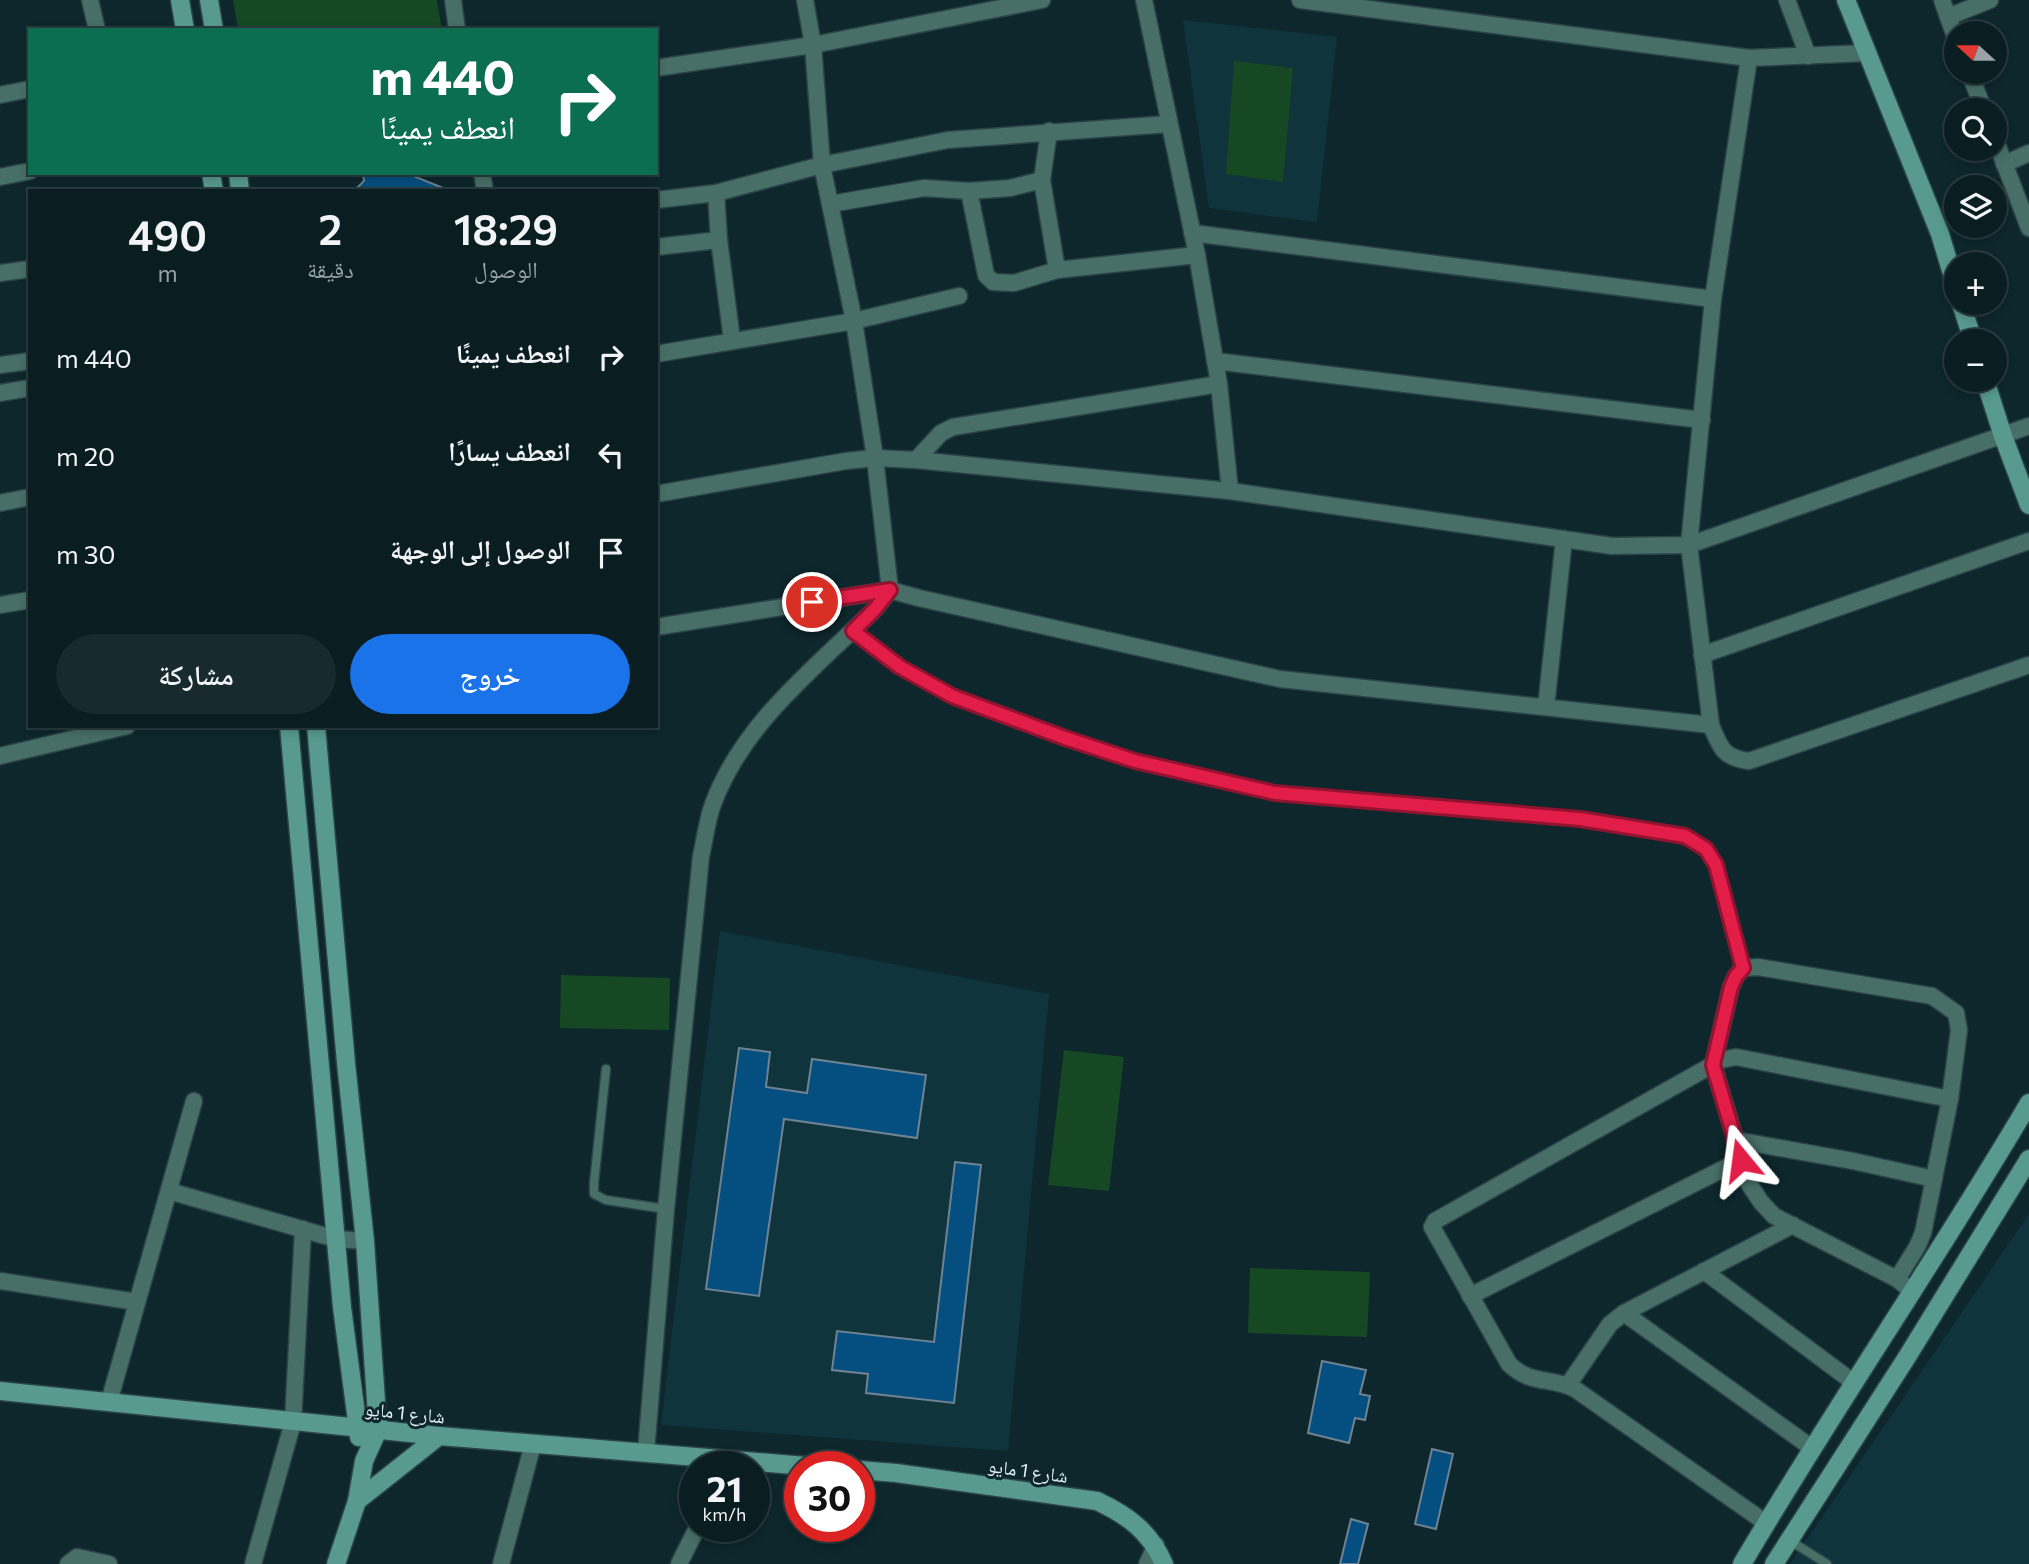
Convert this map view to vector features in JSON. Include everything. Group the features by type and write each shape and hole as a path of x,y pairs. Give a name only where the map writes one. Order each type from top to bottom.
{"main road":[{"path":"180,0 186,28"},
{"path":"209,0 214,28"},
{"path":"1846,0 1945,252"},
{"path":"1989,392 2029,505"},
{"path":"289,728 336,1239 356,1428 364,1461"},
{"path":"316,728 365,1241 378,1430 364,1461 356,1501 336,1564"},
{"path":"1742,1564 2029,1103"},
{"path":"1774,1564 1907,1357 2029,1158"},
{"name":"شارع 1 مايو","path":"0,1391 293,1422 679,1457"},
{"path":"356,1501 439,1436"},
{"name":"شارع 1 مايو","path":"875,1471 1097,1501 1118,1511 1144,1531 1156,1545 1164,1564"}],"street":[{"path":"90,0 97,28"},
{"path":"453,0 457,28"},
{"path":"646,1452 666,1209 701,856 712,805 732,764 758,725 875,609 890,590 875,458 855,321 822,165 813,45 805,0"},
{"path":"658,68 813,45 1042,0"},
{"path":"1144,0 1197,255 1219,384 1230,491"},
{"path":"1300,0 1418,7 1749,58 1866,53"},
{"path":"1787,0 1808,56"},
{"path":"1942,0 1949,21"},
{"path":"1948,17 1990,0"},
{"path":"1749,58 1713,299 1689,545 1712,725 1726,753 1736,760 1749,761 2029,665"},
{"path":"0,95 28,89"},
{"path":"658,200 716,193 822,165 948,140 1169,124"},
{"path":"1049,131 1042,180 1057,270"},
{"path":"2029,153 2004,163 2029,228"},
{"path":"0,177 28,171"},
{"path":"830,204 924,188 969,191 1010,188 1042,180"},
{"path":"969,191 986,275 993,282 1014,283 1057,270 1197,255"},
{"path":"716,193 719,240 732,340"},
{"path":"1192,233 1713,299"},
{"path":"658,247 719,240"},
{"path":"0,273 28,269"},
{"path":"658,354 855,321 959,296"},
{"path":"0,365 28,361"},
{"path":"1215,361 1702,420"},
{"path":"916,460 941,433 953,427 1219,384"},
{"path":"0,393 28,388"},
{"path":"658,494 875,458 916,460 1230,491 1612,546 1689,545 2029,426"},
{"path":"0,503 28,497"},
{"path":"1546,707 1564,539"},
{"path":"1702,655 2029,541"},
{"path":"658,627 890,590 1280,679 1712,725"},
{"path":"0,605 28,600"},
{"path":"0,756 119,728"},
{"path":"1896,1279 1923,1233 1950,1099 1959,1030 1956,1013 1932,996 1758,967 1743,968 1731,987 1713,1065 1749,1184 1774,1216 1896,1279 1913,1292"},
{"path":"1766,1523 1568,1385 1527,1378 1519,1373 1509,1364 1432,1227 1435,1221 1721,1060 1736,1057 1950,1099"},
{"path":"108,1402 194,1101"},
{"path":"1735,1140 1934,1178"},
{"path":"1470,1296 1741,1160"},
{"path":"169,1191 336,1239 365,1241"},
{"path":"1568,1385 1610,1324 1624,1313 1793,1225"},
{"path":"253,1564 293,1422 303,1229"},
{"path":"1704,1271 1853,1382"},
{"path":"0,1281 137,1302"},
{"path":"1624,1313 1812,1448"},
{"path":"506,1563 533,1444"},
{"path":"679,1564 690,1542"},
{"path":"1147,1564 1156,1545"},
{"path":"68,1564 76,1557 109,1564"}],"lane":[{"path":"853,631 900,667 952,696 1135,761 1275,793 1580,819 1685,836 1706,849 1716,865 1743,968"},
{"path":"606,1069 594,1194 606,1200 666,1209"},
{"path":"1789,1540 1827,1564"}],"shaded area":[{"path":"1183,20 1337,37 1317,222 1209,208"},
{"path":"720,931 1049,994 1008,1451 661,1425"},
{"path":"2029,1214 2029,1564 1790,1564 1801,1548"}],"green space":[{"path":"233,0 437,0 442,28 238,28"},
{"path":"1234,61 1293,68 1283,182 1226,174"},
{"path":"561,975 670,978 669,1030 560,1028"},
{"path":"1064,1050 1124,1057 1109,1191 1048,1185"},
{"path":"1250,1268 1370,1272 1367,1337 1248,1333"}],"building":[{"path":"363,175 411,175 446,189 356,189 364,181"},
{"path":"739,1048 770,1052 766,1087 807,1093 812,1059 926,1075 917,1138 784,1119 759,1296 706,1289"},
{"path":"955,1162 981,1165 954,1403 866,1393 868,1374 832,1370 837,1331 934,1342"},
{"path":"1322,1361 1366,1370 1360,1394 1370,1396 1365,1420 1355,1418 1349,1443 1308,1433"},
{"path":"1432,1449 1453,1454 1436,1529 1415,1524"},
{"path":"1351,1519 1368,1524 1358,1564 1340,1564"}],"route":[{"path":"812,602 890,590 853,631 874,649 952,696 1135,761 1275,793 1580,819 1685,836 1706,849 1716,865 1743,968 1731,987 1713,1065 1741,1160"}]}
